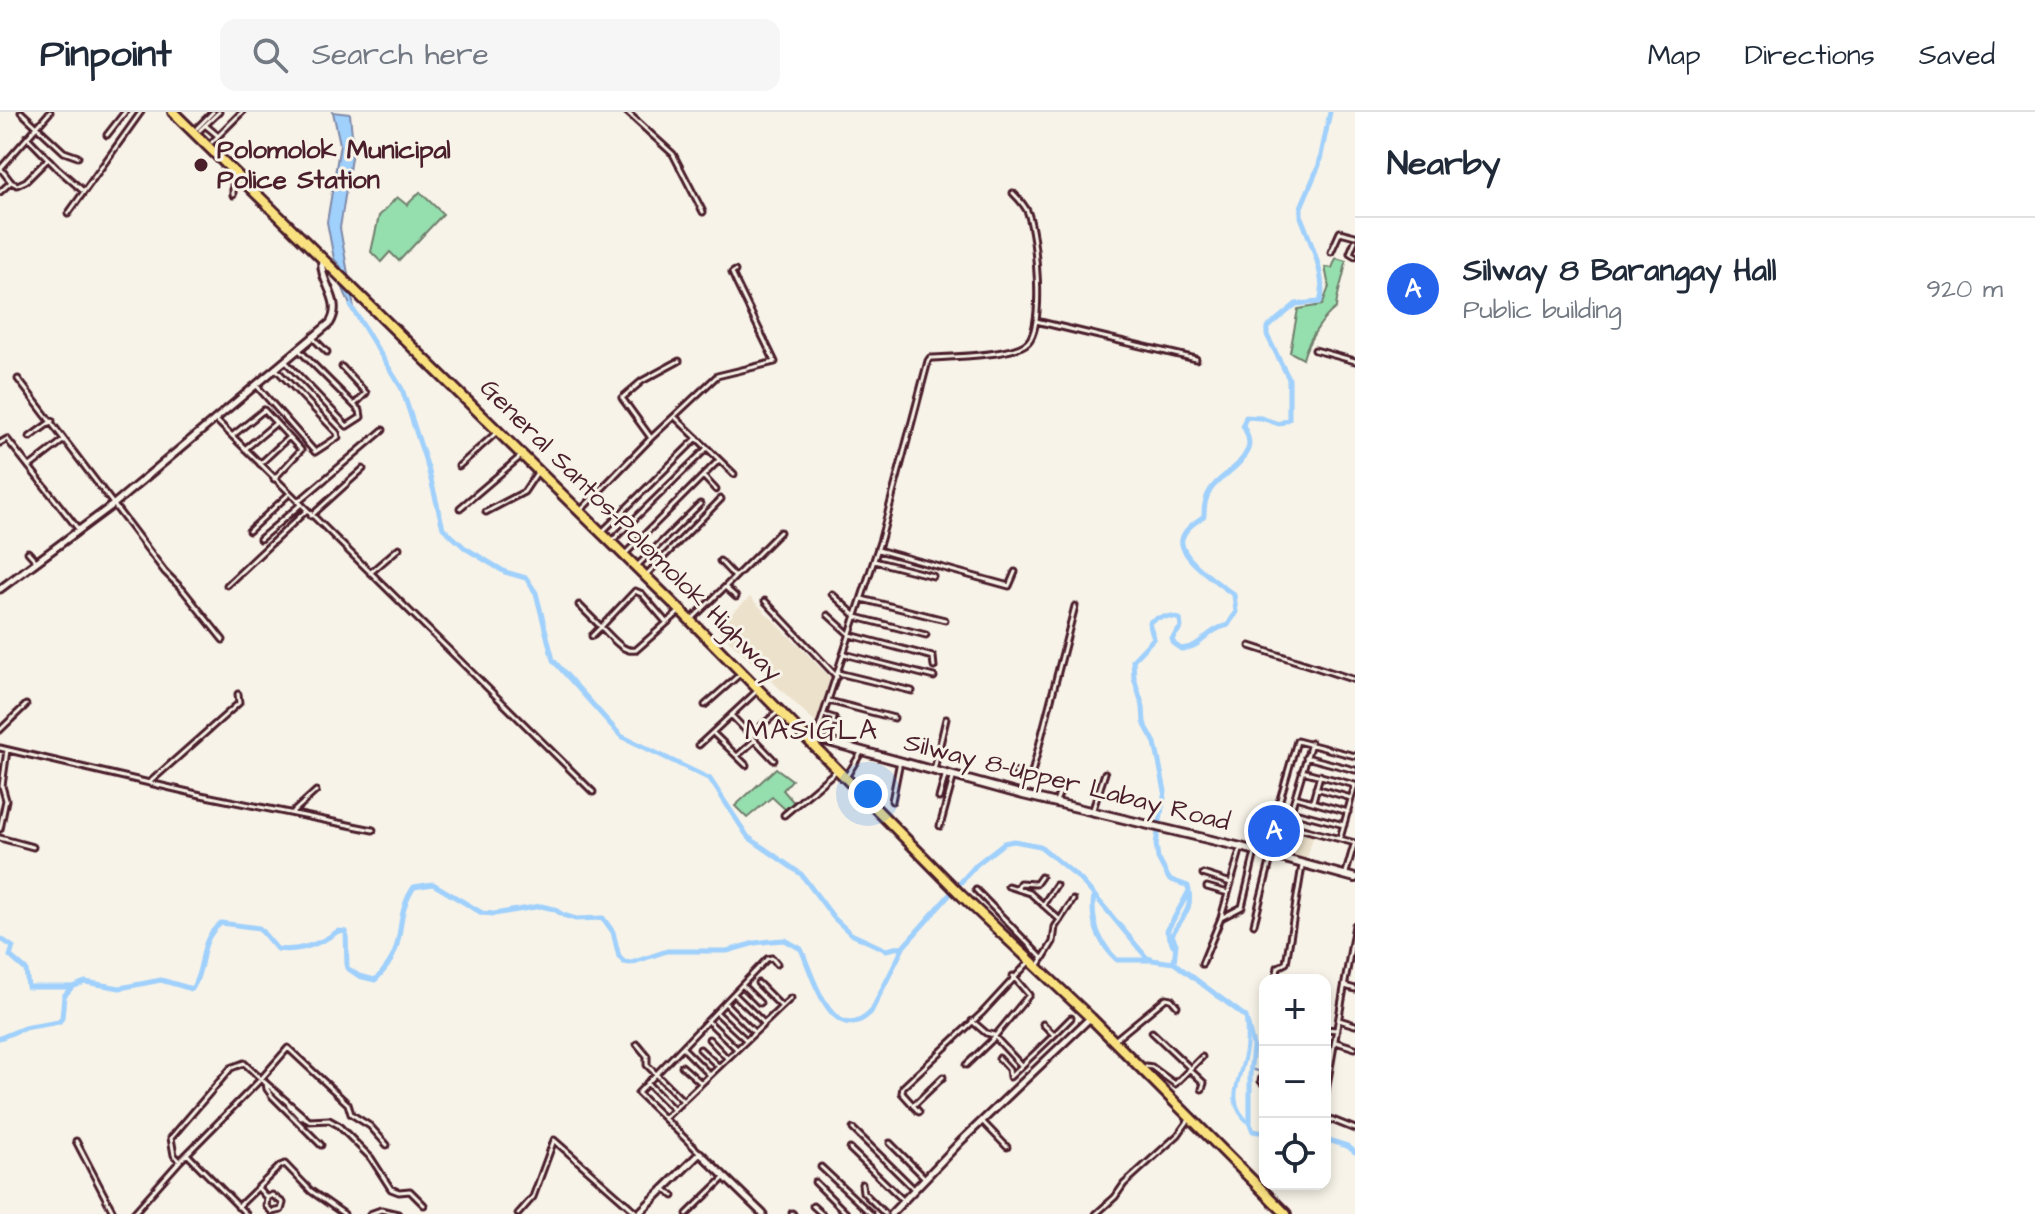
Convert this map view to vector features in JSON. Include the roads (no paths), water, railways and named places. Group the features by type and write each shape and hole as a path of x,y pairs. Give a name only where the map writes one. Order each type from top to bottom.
{"highway":[{"path":"173,112 814,741 1029,962 1146,1066 1289,1214"},
{"path":"181,112 215,139 332,266"},
{"name":"General Santos-Polomolok Highway","path":"353,286 581,511"},
{"name":"General Santos-Polomolok Highway","path":"637,566 848,774 948,879"},
{"path":"963,894 1041,962 1191,1118 1289,1214"}],"main road":[{"name":"Silway 8-Upper Labay Road","path":"814,741 822,740 1055,803 1169,829 1355,878"}],"street":[{"path":"21,112 67,154 78,157"},
{"path":"41,112 48,114 0,169 11,182 19,185 48,159"},
{"path":"107,135 125,112"},
{"path":"68,214 141,112"},
{"path":"201,128 213,112"},
{"path":"201,128 219,112"},
{"path":"215,139 242,112"},
{"path":"627,112 675,157 703,212"},
{"path":"27,137 84,191"},
{"path":"233,195 233,186 240,177"},
{"path":"0,192 11,182"},
{"path":"814,741 878,550 928,360 996,354 1022,346 1032,336 1036,321 1036,278 1029,218 1024,205 1013,193"},
{"path":"1331,252 1340,232 1354,242 1350,254 1355,256"},
{"path":"0,589 114,504 330,323 335,314 334,299 321,269 332,266"},
{"path":"581,511 651,438 719,375 775,362 732,273 735,271"},
{"path":"1036,321 1196,359"},
{"path":"312,337 327,352"},
{"path":"284,361 348,427 361,416 354,405 298,349"},
{"path":"1315,350 1355,361"},
{"path":"651,438 622,398 642,381 679,361"},
{"path":"342,367 366,393 354,405"},
{"path":"256,385 314,451 318,452 338,437 275,368"},
{"path":"18,379 165,572 223,640"},
{"path":"232,436 262,410 276,423 301,452 274,479"},
{"path":"675,417 734,474"},
{"path":"215,419 593,792"},
{"path":"30,437 52,421"},
{"path":"245,449 276,423"},
{"path":"260,539 383,430"},
{"path":"459,466 499,431"},
{"path":"260,464 289,437"},
{"path":"602,532 697,438"},
{"path":"0,443 7,439 79,530"},
{"path":"29,467 65,440"},
{"path":"612,541 707,448"},
{"path":"460,508 522,454"},
{"path":"624,554 719,460"},
{"path":"311,516 363,469"},
{"path":"486,512 524,492 539,470"},
{"path":"703,476 716,490"},
{"path":"249,531 289,494"},
{"path":"647,574 721,499"},
{"path":"637,566 700,504"},
{"path":"227,585 306,511"},
{"path":"692,619 780,532"},
{"path":"370,573 399,548"},
{"path":"878,550 1009,586 1015,572"},
{"path":"28,552 37,562"},
{"path":"720,561 735,577"},
{"path":"874,561 933,576"},
{"path":"725,587 736,597"},
{"path":"592,636 635,591 642,594 666,622"},
{"path":"832,594 856,616 926,635"},
{"path":"862,599 945,620"},
{"path":"765,601 838,675 912,691"},
{"path":"579,605 625,650 630,651 636,650 681,611"},
{"path":"1031,777 1075,606"},
{"path":"828,615 850,635 933,657 934,667"},
{"path":"1250,646 1355,680"},
{"path":"844,654 934,677"},
{"path":"705,705 742,672"},
{"path":"699,745 759,689"},
{"path":"149,783 239,703 238,694"},
{"path":"829,701 894,718"},
{"path":"0,730 26,705"},
{"path":"752,734 780,710"},
{"path":"731,715 774,760"},
{"path":"824,715 834,718 833,723 838,724"},
{"path":"934,770 946,719"},
{"path":"713,733 746,765"},
{"path":"737,756 756,739"},
{"path":"1274,820 1296,742 1311,743 1355,756"},
{"path":"1287,824 1311,743"},
{"path":"0,748 373,830"},
{"path":"0,829 6,800 1,777 7,750"},
{"path":"848,774 862,751"},
{"path":"1306,757 1355,770"},
{"path":"892,801 900,761"},
{"path":"784,815 838,768"},
{"path":"1302,771 1355,785 1340,838"},
{"path":"1015,772 1059,786 1061,790 1055,803"},
{"path":"1092,812 1105,773"},
{"path":"939,798 950,774"},
{"path":"940,826 950,774"},
{"path":"1313,801 1320,775"},
{"path":"1316,788 1351,798"},
{"path":"292,813 316,791"},
{"path":"1295,797 1348,812"},
{"path":"1291,811 1344,825"},
{"path":"1221,918 1242,907 1268,821 1340,838 1354,845 1345,876"},
{"path":"0,838 33,847"},
{"path":"1202,964 1221,918 1241,847"},
{"path":"1254,924 1272,855"},
{"path":"1277,974 1277,969 1286,963 1303,864"},
{"path":"1203,874 1231,883"},
{"path":"1017,888 1020,883 1034,884 1041,877"},
{"path":"1043,905 1056,885"},
{"path":"1008,886 1030,893 1060,920"},
{"path":"1207,887 1228,893"},
{"path":"976,890 1041,962 1053,942 1055,927 1073,900"},
{"path":"1331,1063 1355,925"},
{"path":"759,1213 638,1093 769,958 777,964"},
{"path":"919,1112 902,1093 903,1087 982,1013 1029,962"},
{"path":"1348,967 1355,969"},
{"path":"966,1065 1029,995 1013,976"},
{"path":"758,983 781,1006"},
{"path":"743,986 760,1003"},
{"path":"1345,986 1355,989"},
{"path":"735,995 764,1023"},
{"path":"665,1118 791,998"},
{"path":"1116,1039 1166,998 1177,1006"},
{"path":"726,1004 754,1032"},
{"path":"717,1013 746,1040"},
{"path":"891,1214 1092,1016"},
{"path":"999,1058 1009,1069 1010,1078 1071,1018"},
{"path":"1339,1020 1355,1025"},
{"path":"972,1021 994,1036 1022,1066"},
{"path":"709,1022 737,1049"},
{"path":"1043,1024 1055,1035 1064,1037"},
{"path":"1331,1030 1337,1030"},
{"path":"1152,1032 1204,1083 1202,1089"},
{"path":"709,1039 727,1058"},
{"path":"1335,1041 1355,1048"},
{"path":"637,1044 647,1056 647,1065 683,1101"},
{"path":"133,1214 288,1048 348,1104 351,1114 370,1126 387,1145"},
{"path":"683,1048 710,1075"},
{"path":"700,1049 718,1066"},
{"path":"1146,1066 1175,1084 1202,1057"},
{"path":"180,1161 173,1152 171,1138 231,1068 244,1063 309,1121 329,1120 338,1125 371,1158 391,1189 410,1191 424,1205"},
{"path":"682,1066 701,1083"},
{"path":"913,1106 943,1077"},
{"path":"266,1083 267,1089 321,1145"},
{"path":"647,1083 674,1110"},
{"path":"278,1094 281,1104"},
{"path":"287,1101 301,1118"},
{"path":"1096,1214 1178,1135 1191,1118"},
{"path":"1328,1118 1355,1129"},
{"path":"982,1121 1007,1147"},
{"path":"853,1129 915,1190"},
{"path":"518,1214 533,1197 554,1140 638,1214 700,1153"},
{"path":"76,1141 114,1214"},
{"path":"890,1143 925,1178"},
{"path":"850,1149 904,1201"},
{"path":"187,1154 246,1214"},
{"path":"238,1207 285,1164 311,1191 344,1214"},
{"path":"821,1167 871,1214"},
{"path":"687,1214 725,1176"},
{"path":"815,1182 847,1214"},
{"path":"862,1184 863,1192 885,1214"},
{"path":"258,1188 267,1198 266,1206 272,1212 281,1210 284,1204 277,1196 267,1198"},
{"path":"664,1188 673,1196"},
{"path":"813,1206 822,1214"},
{"path":"370,1214 381,1210 398,1214"}],"water":[{"path":"333,112 350,114 353,145 340,228 352,310 342,286 341,267 334,259 327,222 340,144"}],"waterway":[{"path":"1174,963 1176,944 1172,935 1186,912 1188,886 1169,879 1158,858 1156,844 1165,791 1155,743 1144,723 1133,660 1154,638 1149,623 1156,619 1180,619 1181,627 1172,639 1181,649 1195,645 1228,625 1236,612 1234,595 1193,562 1186,554 1182,539 1188,528 1204,516 1205,503 1214,485 1243,459 1249,440 1243,425 1246,417 1279,424 1289,419 1289,379 1267,335 1267,328 1296,304 1320,302 1320,271 1301,217 1301,207 1319,165 1330,112"},
{"path":"351,306 402,389 428,468 443,528 465,548 505,572 526,578 536,593 553,660 621,736 710,779 748,837 801,874 834,918 851,934 886,950 904,946"},
{"path":"0,1038 24,1028 59,1022 64,996 72,987 85,982 120,988 161,980 192,989 208,938 221,923 259,928 277,949 285,950 309,946 338,931 346,932 347,968 359,976 375,980 393,956 403,911 414,887 433,884 482,913 494,914 541,906 576,919 603,918 613,932 619,957 624,962 631,963 667,951 727,951 755,943 785,940 801,949 818,990 835,1016 845,1022 857,1021 871,1012 904,946 977,864 1004,843 1014,841 1040,846 1080,879 1094,895 1093,914 1097,930 1117,960 1174,963 1246,1017 1253,1046 1250,1124 1253,1131 1259,1132"},
{"path":"1173,945 1167,931 1189,891"},
{"path":"1095,896 1151,959"},
{"path":"0,938 13,947 10,956 26,970 28,987 71,987"},
{"path":"1246,1017 1247,1045 1235,1100 1237,1108 1250,1124"},
{"path":"1250,1069 1258,1071"},
{"path":"1331,1117 1355,1126"},
{"path":"1331,1141 1355,1152"}],"place":[{"name":"Polomolok Municipal Police Station","path":"201,165"},
{"name":"Silway 8 Barangay Hall","path":"1274,831"}],"district":[{"name":"MASIGLA","path":"812,730"}]}
